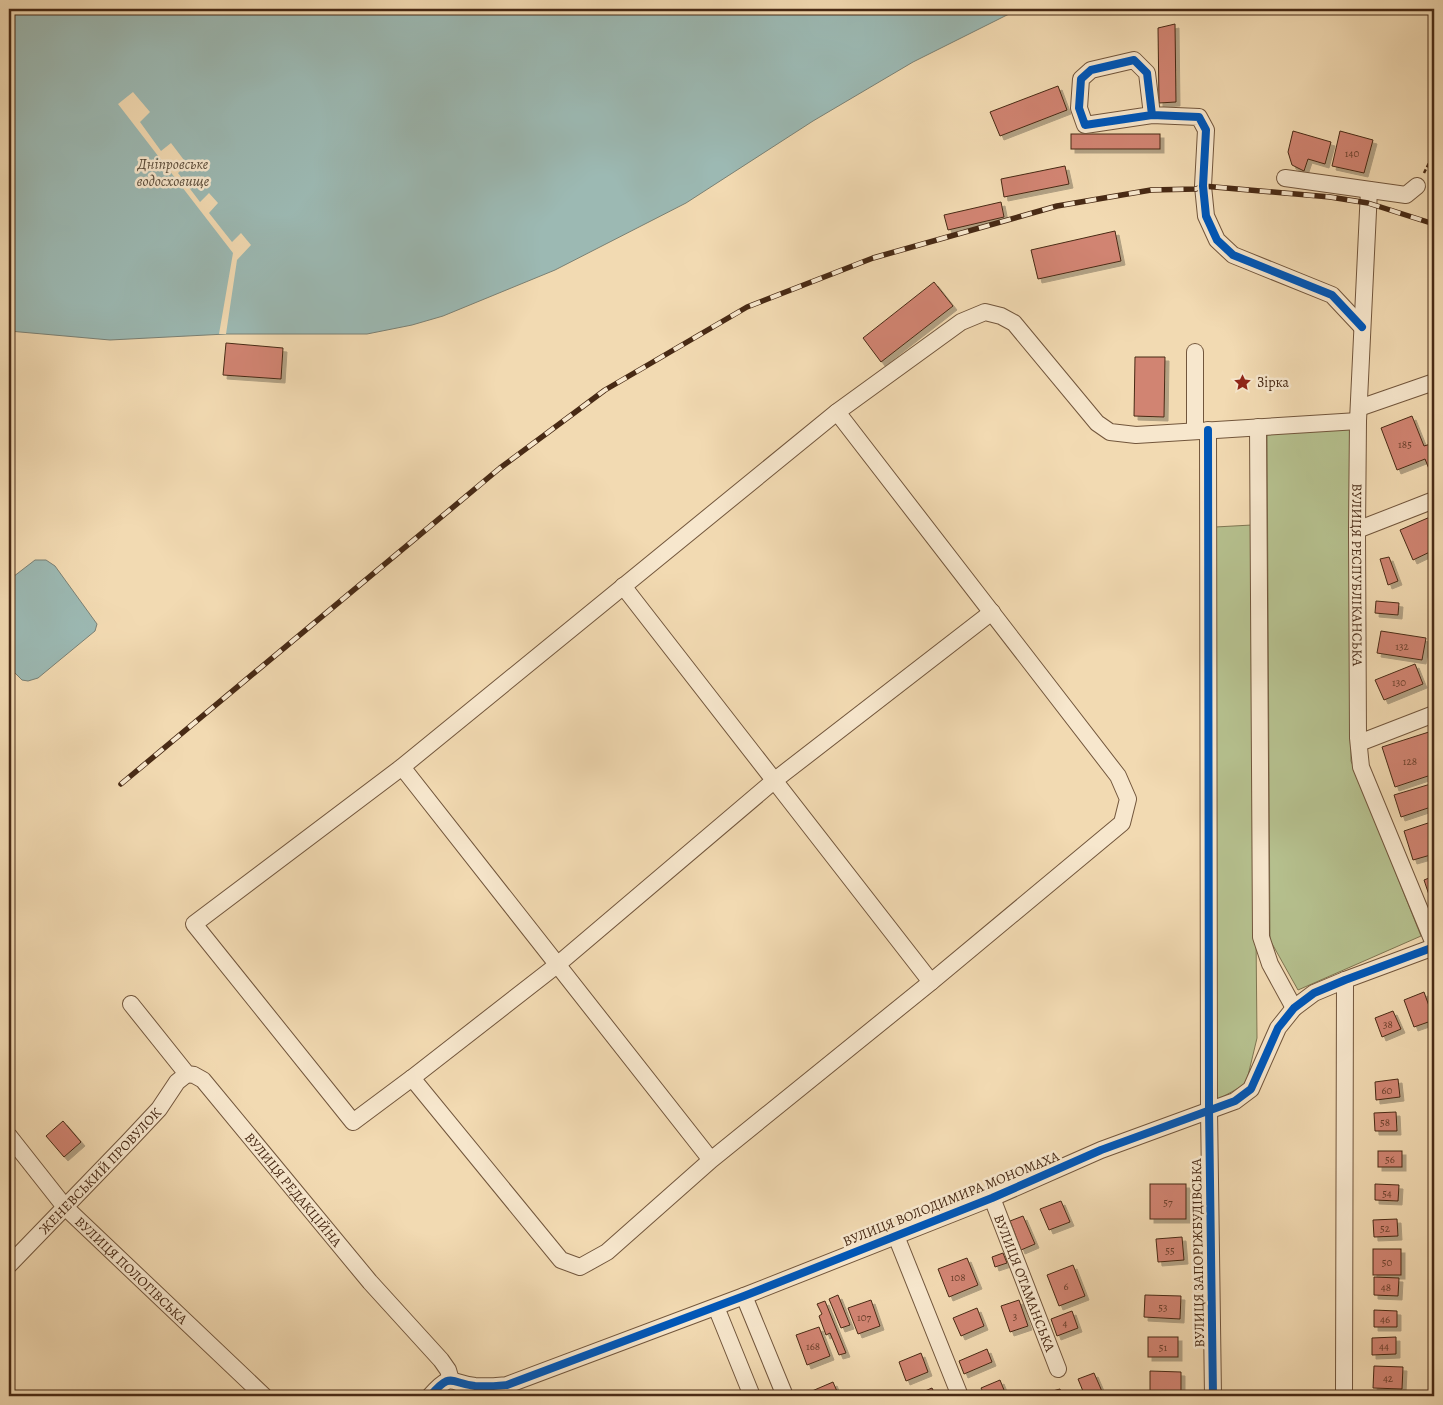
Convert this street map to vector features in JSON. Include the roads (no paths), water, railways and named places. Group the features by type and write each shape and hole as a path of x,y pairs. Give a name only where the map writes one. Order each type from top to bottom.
{"street":[{"path":"1152,115 1147,73 1134,60 1091,70 1081,79 1079,108 1085,125 1152,115 1200,116 1206,130 1203,186 1206,216 1217,240 1233,255 1332,295 1362,327"},
{"path":"1285,178 1406,195 1417,186"},
{"name":"ВУЛИЦЯ РЕСПУБЛІКАНСЬКА","path":"1369,190 1358,414 1357,717 1359,743 1361,766 1434,945"},
{"path":"992,612 775,780 557,965 353,1122 194,924 402,767 837,412 961,322 985,312 1000,316 1014,323 1097,423 1110,432 1136,435 1258,427 1358,414 1434,382"},
{"name":"ВУЛИЦЯ ЗАПОРІЖБУДІВСЬКА","path":"1195,352 1201,431 1213,1396"},
{"path":"412,1078 561,1260 580,1267 607,1252 711,1160 932,982 1122,822 1128,799 1118,776 837,412"},
{"path":"1258,427 1261,937 1270,964 1294,1008"},
{"path":"1357,530 1434,500"},
{"path":"623,586 932,982"},
{"path":"1359,743 1434,714"},
{"path":"402,767 711,1160"},
{"name":"ВУЛИЦЯ ВОЛОДИМИРА МОНОМАХА","path":"451,1380 473,1391 507,1385 716,1307 992,1198 1101,1150 1235,1101 1251,1089 1278,1028 1294,1008 1314,993 1434,945"},
{"path":"1344,1396 1345,980"},
{"name":"ВУЛИЦЯ РЕДАКЦІЙНА","path":"131,1004 187,1074 194,1075 203,1080 370,1282 441,1360 451,1380"},
{"name":"ЖЕНЕВСЬКИЙ ПРОВУЛОК","path":"9,1265 159,1109 177,1082 187,1074"},
{"name":"ВУЛИЦЯ ПОЛОГІВСЬКА","path":"9,1136 64,1208 264,1396"},
{"name":"ВУЛИЦЯ ОТАМАНСЬКА","path":"992,1198 1058,1369"},
{"path":"896,1236 960,1396"},
{"path":"744,1296 784,1396"},
{"path":"716,1307 752,1396"},
{"path":"430,1396 441,1384 451,1380"}],"water":[{"name":"Дніпровське водосховище","path":"9,9 1019,9 913,62 813,121 686,203 555,270 443,316 412,325 367,334 226,334 110,340 9,331"},
{"path":"35,560 46,560 55,566 97,624 95,631 38,678 28,681 22,680 9,667 9,580"}],"railway":[{"path":"121,784 500,468 605,390 747,307 873,258 1057,206 1151,190 1196,189 1203,186 1330,197 1368,203 1434,224"}],"place":[{"name":"Зірка","path":"1243,382"}]}
